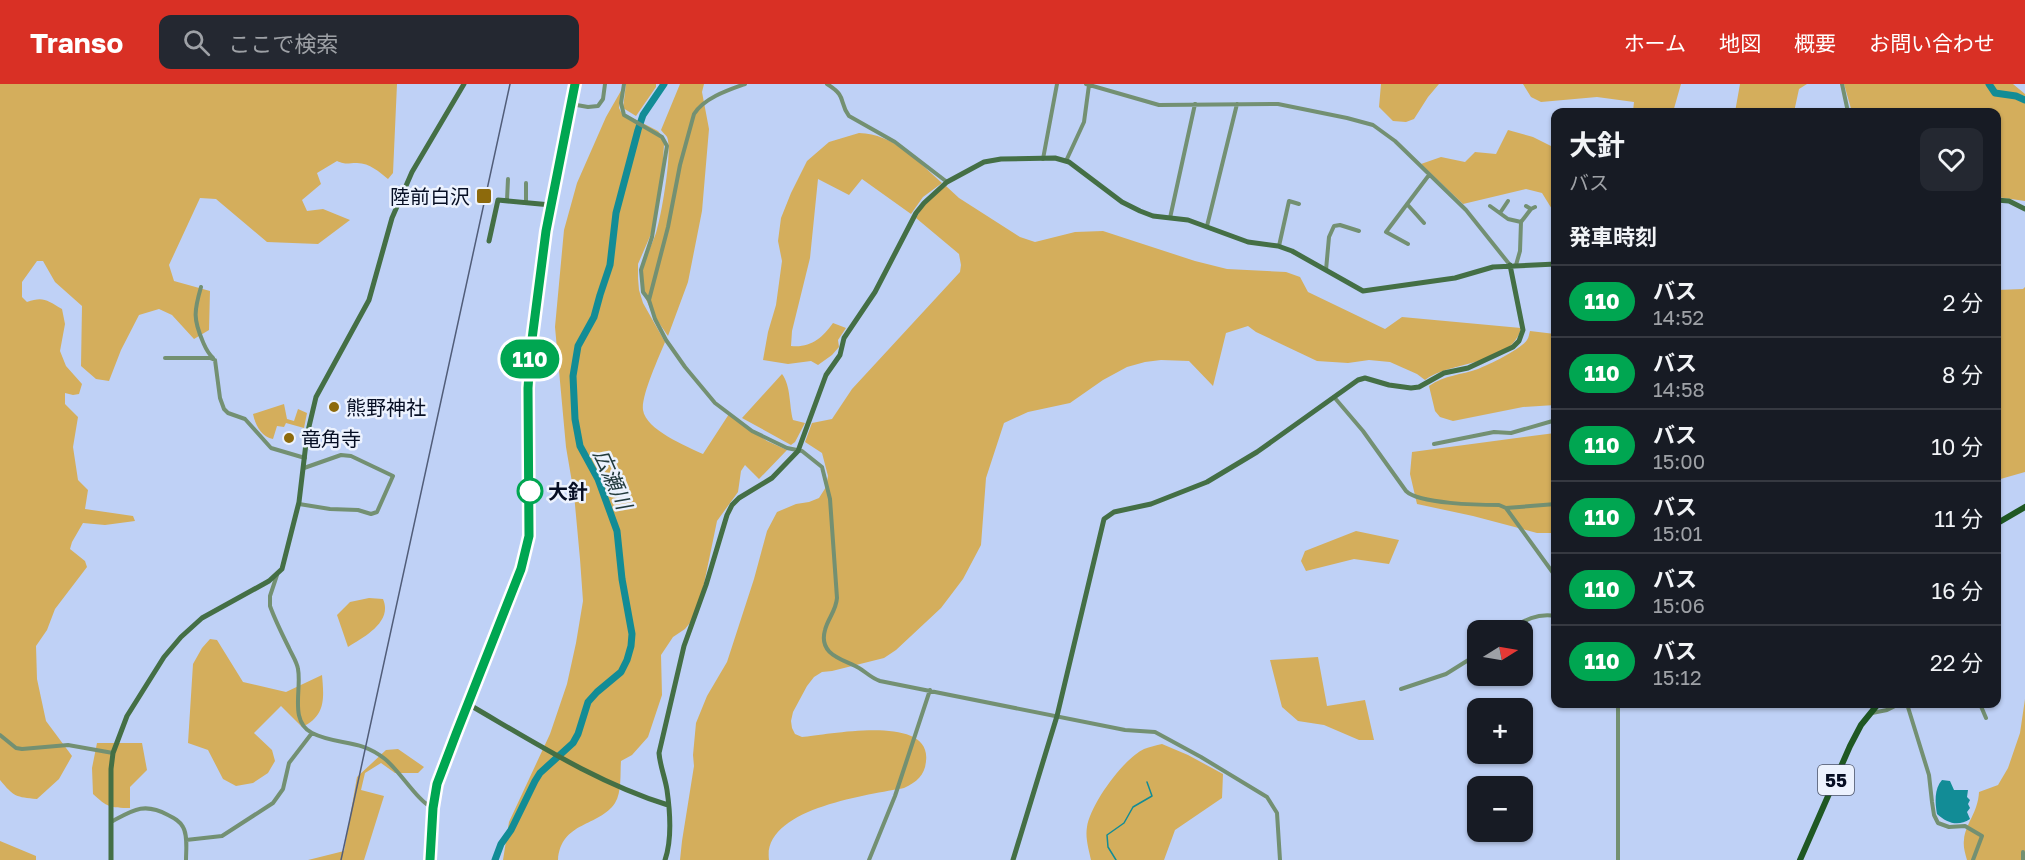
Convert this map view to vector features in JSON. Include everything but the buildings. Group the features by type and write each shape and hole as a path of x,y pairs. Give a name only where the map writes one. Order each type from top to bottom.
{"highway":[{"path":"430,860 433,808 445,762 521,569 529,536 529,371 542,260 575,84"}],"main road":[{"path":"2001,521 2025,507"},
{"name":"55","path":"1800,860 1850,746 1875,708"}],"street":[{"path":"433,808 425,805 400,773 378,754 355,743 328,740 306,729 301,722 298,704 298,667 270,606 270,596 284,563 299,504 308,429 316,397 369,300 392,218 412,171 464,84"},
{"path":"572,104 597,106 603,99 605,84"},
{"path":"624,84 621,103 624,115 662,137 666,142 667,152 652,237 641,270 642,290 649,300 655,319 684,367 715,403 752,432 786,448 802,451 822,467 830,499 837,598 836,606 825,629 825,642 829,652 862,669 876,680 1125,730 1155,732 1202,757 1267,797 1277,813 1280,860"},
{"path":"649,300 669,227 680,165 694,114 714,98 745,84"},
{"path":"827,84 839,92 849,115 881,132 947,182"},
{"path":"1043,159 1057,84"},
{"path":"1013,860 1057,716 1104,519 1114,512 1151,504 1207,482 1250,457 1358,380 1365,378 1389,385 1419,387 1444,373 1465,369 1513,347 1519,340 1522,330 1513,265 1466,210 1395,141 1373,125 1278,104 1159,105 1103,86 1088,84 1084,122 1066,161"},
{"path":"1842,84 1847,108"},
{"path":"1170,218 1195,104"},
{"path":"1207,226 1237,104"},
{"path":"665,860 669,838 668,805 659,753 684,646 706,585 727,515 739,498 772,478 798,451 826,375 840,355 844,338 875,292 916,213 947,182 991,160 1055,158 1066,161 1122,202 1153,216 1188,220 1248,242 1279,246 1356,288 1369,292 1455,278 1493,267 1551,264"},
{"path":"1408,244 1386,232 1429,175"},
{"path":"507,200 508,179"},
{"path":"526,183 526,202"},
{"path":"489,241 498,200 551,205"},
{"path":"2001,200 2009,201 2025,209"},
{"path":"1279,246 1290,201 1299,204"},
{"path":"1500,213 1508,201"},
{"path":"1407,204 1424,223"},
{"path":"1490,206 1508,219 1521,222"},
{"path":"1513,265 1520,250 1521,222 1533,208 1526,206"},
{"path":"1326,271 1329,237 1334,226 1340,225 1359,231"},
{"path":"1520,250 1527,245"},
{"path":"201,287 194,317 206,352 215,360 220,398 225,409 228,413 245,418 271,448 305,458"},
{"path":"165,358 210,357 215,360"},
{"path":"1334,396 1409,494 1444,502 1506,508 1551,504"},
{"path":"1434,444 1494,432 1511,433 1551,421"},
{"path":"299,504 330,509 358,510 371,514 377,512 393,476 351,456 341,455 304,468"},
{"path":"1506,508 1551,570"},
{"path":"111,860 110,783 113,753 132,706 164,657 202,618 278,574"},
{"path":"1527,620 1545,614 1551,615"},
{"path":"1401,688 1446,674 1467,661"},
{"path":"869,860 895,796 930,690"},
{"path":"468,704 597,776 630,792 668,805"},
{"path":"1618,708 1618,860"},
{"path":"1870,714 1891,708"},
{"path":"1908,708 1929,775 1934,815 1938,823 1944,826 1965,826 1982,836 1973,860"},
{"path":"1982,708 1986,718"},
{"path":"186,840 222,836 273,802 283,789 289,763 312,733"},
{"path":"0,735 16,748 22,749 68,745 113,753"},
{"path":"111,822 132,810 152,808 180,822 185,831 186,860"},
{"path":"2023,852 2023,860"}],"shaded area":[{"path":"0,84 397,84 393,173 388,179 366,165 337,161 317,173 321,184 302,200 307,211 323,209 350,220 318,244 267,242 216,199 200,198 169,265 174,281 210,291 209,330 194,339 172,315 159,309 139,315 121,350 109,381 96,379 81,366 82,306 55,282 43,261 37,261 22,282 22,297 27,302 37,299 45,300 62,309 65,324 60,351 66,366 82,384 79,394 65,393 65,404 78,417 73,447 78,480 88,490 85,509 133,516 135,521 105,525 83,523 72,542 70,549 85,561 87,567 55,609 47,630 36,646 37,679 46,721 72,756 59,779 37,799 16,795 0,780"},
{"path":"626,84 656,84 636,116 623,108"},
{"path":"680,84 704,84 702,92 709,129 702,211 688,282 668,336 648,303 643,289 642,275 644,263 656,233 666,184 668,144 667,137 661,130"},
{"path":"1381,84 1439,84 1414,119 1406,122 1393,121 1379,107"},
{"path":"1523,84 1681,84 1674,108 1633,108 1634,102 1597,97 1541,102 1531,97"},
{"path":"1740,84 1807,84 1799,89 1795,108 1736,108"},
{"path":"1844,84 2013,84 2025,94 2025,201 2001,198 2001,108 1851,108"},
{"path":"622,89 619,108 621,112 658,131 663,137 664,145 661,189 651,234 638,264 639,290 643,303 665,342 645,396 643,410 646,417 651,424 668,437 703,454 729,414 767,441 787,450 759,479 745,465 741,471 738,492 717,521 698,613 685,629 673,637 661,655 662,695 648,737 632,755 621,761 620,788 615,803 600,817 573,831 566,838 558,860 503,860 509,822 550,734 567,684 583,601 574,494 566,447 555,327 564,230 577,183 606,117"},
{"path":"1508,130 1533,137 1551,146 1551,208 1542,193 1526,189 1463,204 1421,164 1441,157 1465,162 1475,152 1496,154"},
{"path":"859,133 894,143 942,183 923,197 911,214 862,179 849,195 818,179 810,258 792,331 791,346 810,344 825,333 833,323 846,328 838,340 839,347 818,365 811,361 788,364 763,360 776,305 782,261 778,241 781,218 791,193 807,161 829,142"},
{"path":"946,186 959,198 1020,237 1035,242 1075,232 1103,231 1227,269 1286,272 1300,277 1308,292 1385,329 1402,317 1521,328 1515,340 1494,356 1450,369 1425,380 1390,362 1317,361 1248,326 1226,333 1213,386 1189,361 1145,362 1127,367 1103,380 1070,403 1028,412 1004,423 986,478 981,545 963,579 941,608 896,650 884,658 822,672 814,677 807,686 793,712 792,728 795,734 802,737 876,730 913,737 923,746 926,761 922,774 916,781 904,788 844,800 799,816 782,828 771,842 769,860 680,860 694,766 696,723 707,696 727,662 767,531 777,512 819,498 826,487 828,476 822,453 805,442 812,423 832,419 852,389 960,272 959,254 916,218 927,200"},
{"path":"2025,287 2025,472 2001,479 2001,290"},
{"path":"1530,331 1551,334 1551,405 1523,407 1453,421 1440,417 1435,411 1429,386 1447,377 1478,369 1518,348 1528,339"},
{"path":"782,374 788,390 793,420 805,423 791,445 742,418"},
{"path":"284,404 287,419 294,421 298,409 307,413 304,428 286,423 284,427 277,426 273,439 265,436 259,430 253,414"},
{"path":"1551,434 1551,533 1537,533 1417,504 1410,474 1412,452"},
{"path":"1356,531 1399,540 1389,564 1354,559 1306,571 1301,561 1305,551"},
{"path":"369,598 383,599 385,607 381,622 362,639 348,647 337,615 350,602"},
{"path":"210,639 217,640 243,682 286,692 322,675 322,706 310,723 302,727 281,706 254,733 272,750 275,761 268,773 253,783 236,786 223,779 208,750 188,743 193,664"},
{"path":"1318,657 1327,706 1365,700 1374,740 1359,740 1324,725 1298,721 1282,707 1270,660"},
{"path":"2025,699 2025,860 1967,860 1964,845 1965,834 1979,792 1998,785 2008,768 2020,733"},
{"path":"97,743 142,743 147,770 130,787 130,808 109,806 93,794 92,768"},
{"path":"1162,744 1223,774 1222,798 1175,830 1164,860 1091,860 1087,827 1101,795 1118,772 1136,754"},
{"path":"398,749 424,767 418,773 395,773 381,763 365,773 361,790 384,796 364,860 308,860 344,851 357,777 386,750"},
{"path":"1942,780 1950,781 1954,790 1968,790 1970,808 1967,812 1970,819 1961,823 1953,823 1937,814 1936,792"},
{"path":"0,841 36,856 36,860 0,860"}],"waterway":[{"name":"広瀬川","path":"495,860 501,844 511,830 540,773 573,743 588,702 621,672 631,646 632,634 622,579 617,531 598,479 580,446 575,419 573,376 578,346 594,317 610,265 616,213 638,130 643,115 664,84"},
{"path":"1989,84 1995,93 2016,96 2025,100"},
{"path":"1116,860 1108,847 1107,835 1124,823 1133,807 1152,796 1147,782"}],"railway":[{"path":"341,860 510,84"}],"bus line":[{"name":"110","path":"430,860 437,784 527,550 530,508 528,436 531,347 546,231 575,84"}],"place":[{"name":"陸前白沢","path":"484,196"},
{"name":"熊野神社","path":"334,407"},
{"name":"竜角寺","path":"289,438"},
{"name":"大針","path":"530,491"}]}
